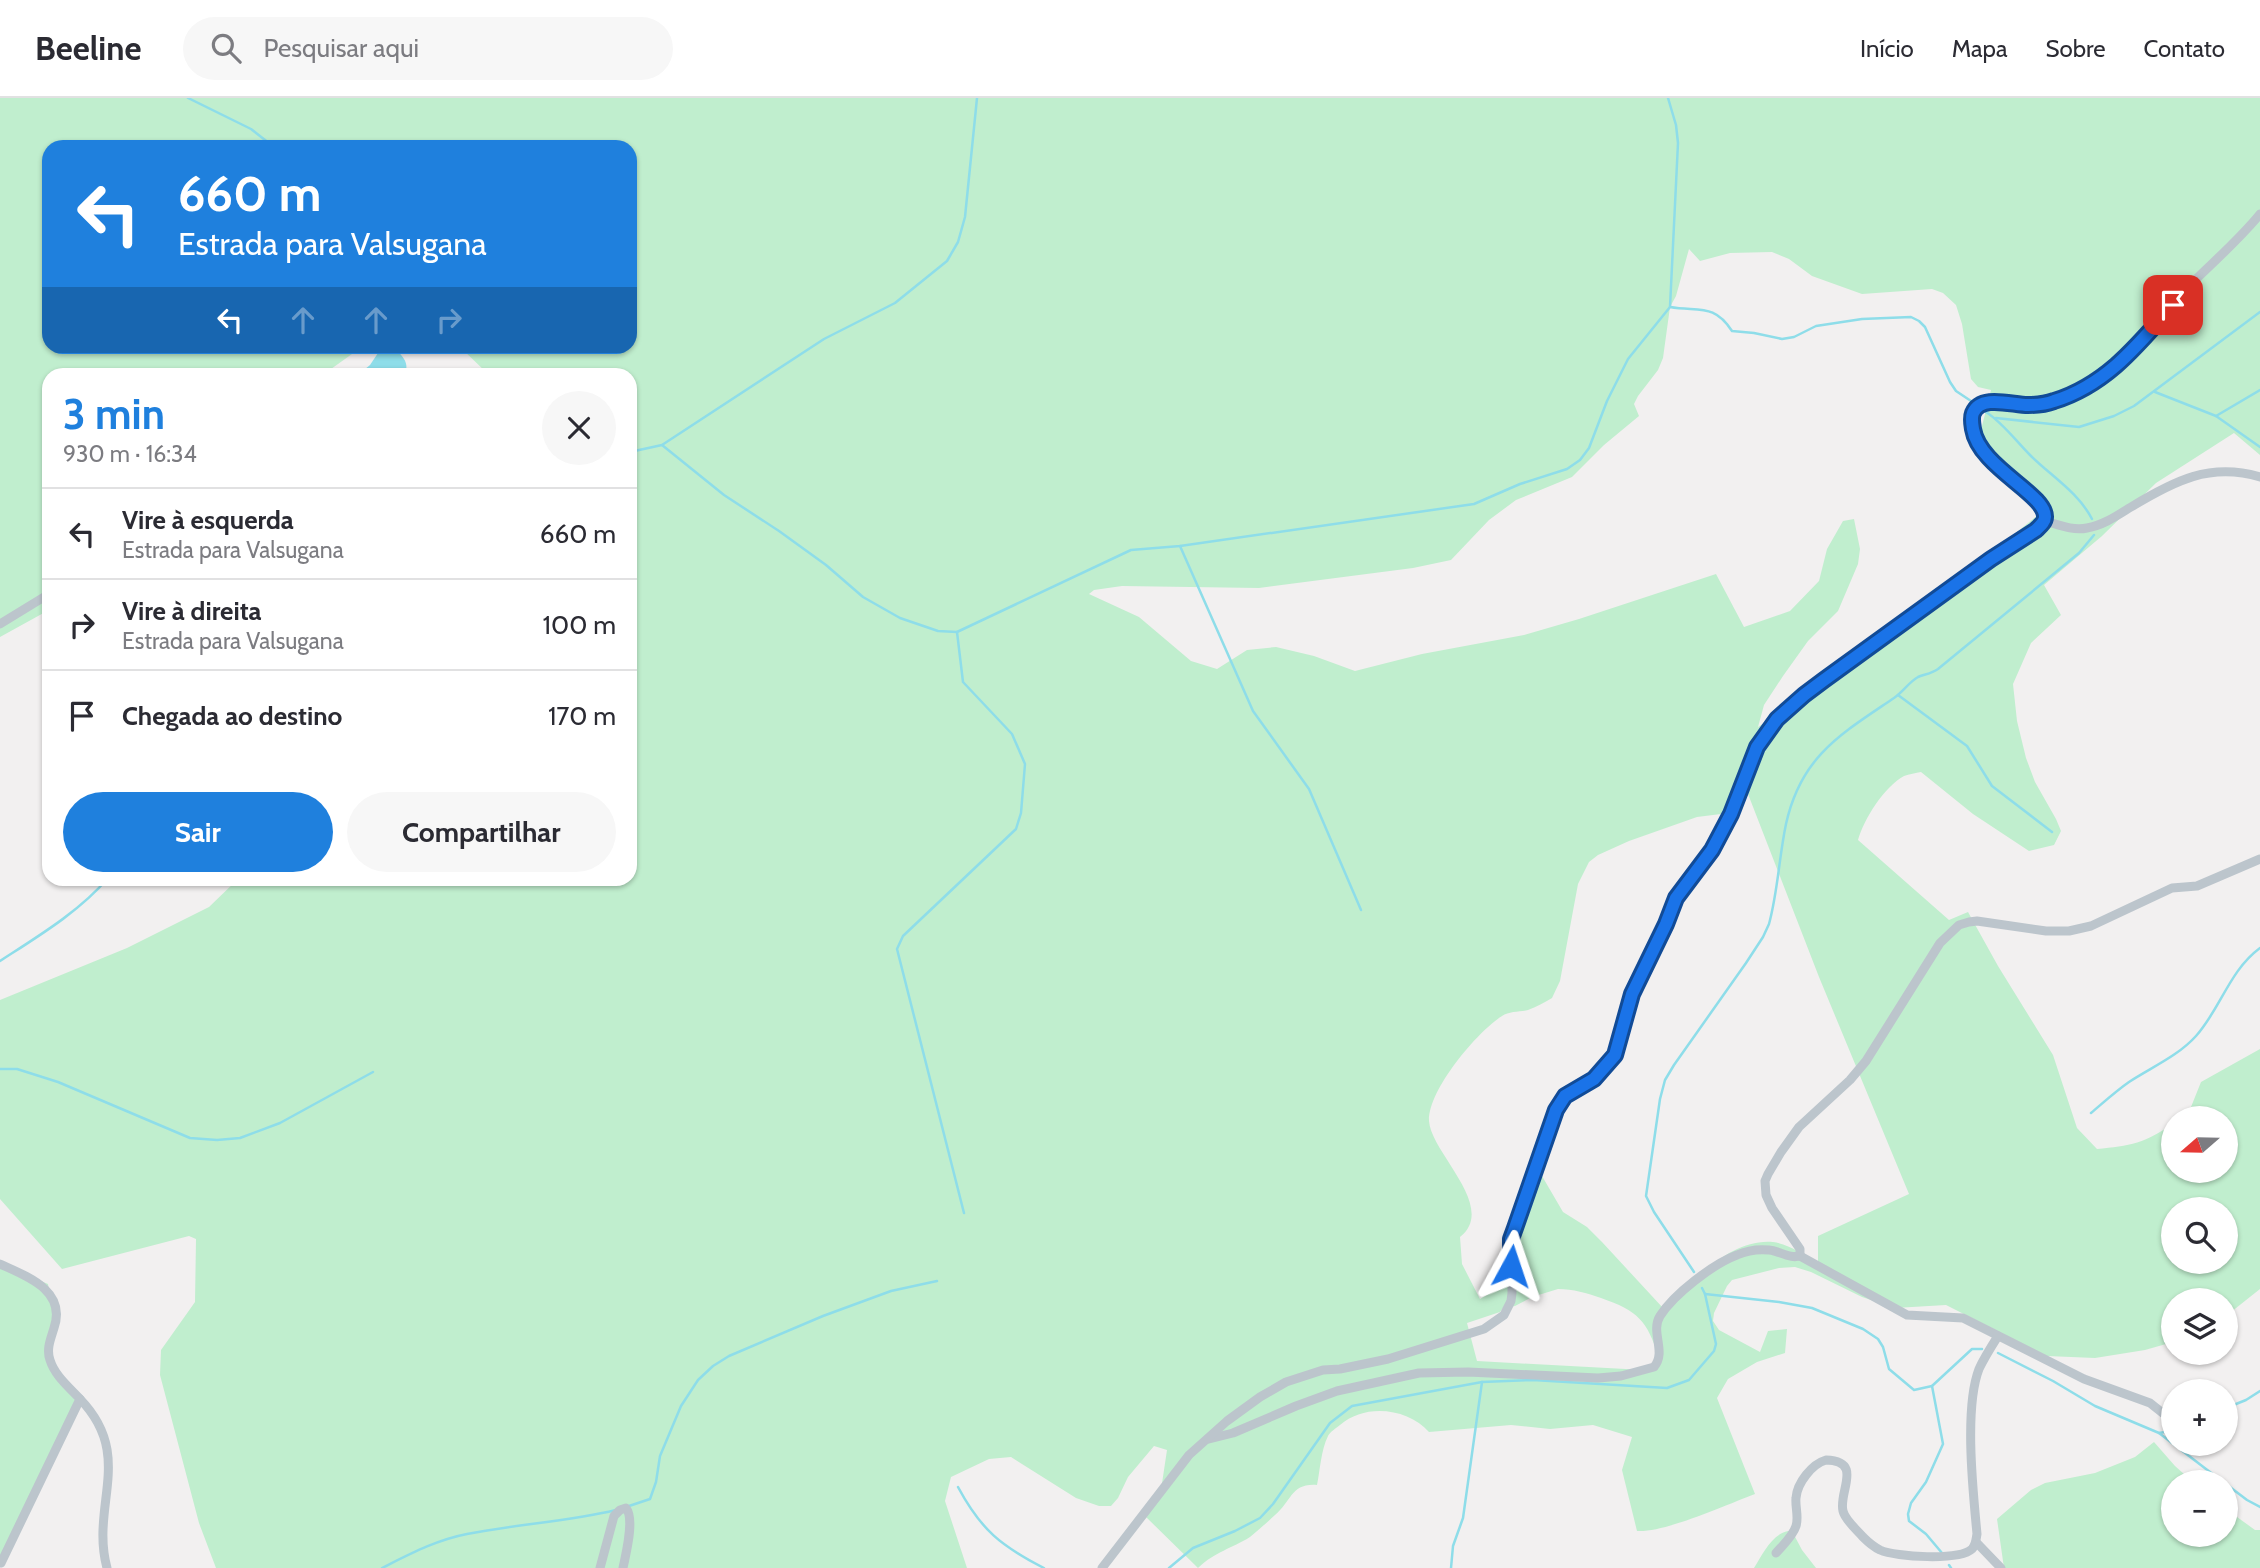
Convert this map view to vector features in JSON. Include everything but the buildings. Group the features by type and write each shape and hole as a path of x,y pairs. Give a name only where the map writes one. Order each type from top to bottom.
{"street":[{"path":"1102,1568 1172,1476 1205,1440 1243,1409 1286,1382 1323,1370 1388,1359 1460,1338 1484,1329 1504,1315 1512,1293 1511,1239 1556,1110 1565,1096 1594,1079 1615,1055 1632,994 1676,898 1721,835 1747,778 1757,747 1765,734 1777,719 1804,695 2045,521 2045,515 2037,501 1995,466 1977,442 1972,421 1974,410 1993,402 2028,405 2048,403 2086,389 2102,378 2143,339 2187,288 2260,214"},
{"path":"2045,521 2068,528 2099,525 2151,495 2207,472 2239,471 2260,477"},
{"path":"0,624 42,598"},
{"path":"1800,1256 1800,1249 1766,1195 1765,1181 1768,1174 1799,1127 1850,1080 1866,1061 1940,943 1951,931 1964,922 1978,921 2046,931 2069,931 2091,926 2172,888 2197,886 2260,859"},
{"path":"1205,1440 1233,1433 1337,1391 1419,1373 1468,1372 1598,1378 1646,1371 1654,1367 1660,1356 1657,1332 1659,1319 1682,1292 1737,1254 1770,1250 1800,1256 1907,1315 1963,1318 2084,1379 2150,1403 2161,1412"},
{"path":"0,1264 38,1282 50,1294 56,1315 49,1344 49,1358 62,1381 92,1411 107,1441 104,1542 107,1568"},
{"path":"1776,1553 1797,1523 1796,1496 1799,1487 1816,1465 1826,1460 1837,1462 1845,1468 1848,1476 1843,1513 1874,1546 1890,1553 1947,1557 1972,1549 1976,1542 1972,1435 1975,1382 1998,1336"},
{"path":"2,1564 80,1399"},
{"path":"600,1568 614,1516 626,1508 630,1513 623,1568"},
{"path":"1976,1542 2001,1568"}],"green space":[{"path":"0,98 2260,98 2260,455 2234,433 2156,483 2102,536 2044,585 2061,615 2031,643 2013,684 2017,721 2026,758 2035,782 2061,831 2054,845 2029,851 1973,814 1921,772 1904,776 1889,788 1870,813 1858,840 1949,920 1968,912 2053,1055 2077,1128 2097,1149 2137,1142 2161,1131 2161,1183 2238,1183 2238,1106 2191,1106 2201,1082 2260,1049 2260,1289 2238,1306 2238,1288 2161,1288 2161,1345 2095,1358 2047,1356 1946,1305 1895,1308 1862,1297 1795,1267 1779,1268 1732,1280 1714,1313 1713,1321 1719,1330 1760,1352 1768,1331 1787,1329 1785,1353 1757,1362 1728,1379 1717,1398 1755,1494 1663,1528 1649,1530 1637,1531 1622,1470 1632,1437 1593,1425 1550,1429 1511,1425 1429,1432 1420,1424 1398,1413 1374,1411 1350,1418 1329,1435 1322,1454 1317,1485 1308,1485 1297,1490 1281,1510 1250,1537 1217,1554 1198,1568 1146,1517 1161,1490 1167,1450 1154,1446 1128,1477 1111,1506 1099,1506 1076,1498 1011,1457 989,1459 951,1477 945,1501 967,1568 216,1568 199,1523 160,1375 161,1350 195,1302 196,1239 189,1236 62,1269 0,1199 0,1000 127,948 209,907 231,886 637,886 637,368 482,368 467,354 637,354 637,140 42,140 42,354 352,354 332,368 42,368 42,614 0,637","holes":["1689,249 1700,261 1730,253 1772,252 1789,259 1812,276 1862,294 1932,289 1943,293 1956,305 1962,324 1971,379 1978,387 1991,390 1977,446 1988,469 2030,490 2043,511 1957,580 1902,615 1796,701 1758,727 1764,705 1783,676 1808,641 1838,611 1858,564 1860,549 1854,519 1843,521 1827,549 1819,581 1790,611 1744,627 1716,574 1524,635 1422,654 1355,671 1314,656 1276,647 1247,650 1217,669 1191,661 1139,617 1089,594 1094,590 1122,586 1259,588 1413,568 1451,560 1489,520 1516,500 1572,477 1604,445 1639,416 1634,404 1658,370 1663,358 1670,307 1676,296","1750,778 1748,794 1819,977 1909,1194 1818,1236 1818,1262 1779,1243 1757,1243 1742,1247 1713,1264 1663,1308 1587,1227 1563,1212 1535,1164 1504,1239 1502,1269 1506,1283 1480,1299 1462,1264 1460,1237 1470,1225 1471,1211 1467,1196 1432,1134 1429,1121 1436,1094 1456,1063 1492,1024 1505,1014 1528,1010 1552,998 1560,981 1578,884 1589,862 1629,841 1697,817 1721,814","1558,1289 1596,1296 1632,1313 1650,1334 1659,1358 1644,1370 1477,1361 1467,1323 1532,1297"]},
{"path":"0,1264 48,1284 55,1324 46,1349 77,1400 0,1557"},
{"path":"2154,1442 2161,1450 2161,1456 2166,1456 2180,1470 2161,1470 2161,1547 2238,1547 2238,1518 2255,1530 2260,1530 2260,1568 2004,1568 1997,1519 2031,1490 2045,1483 2095,1473 2135,1457"},
{"path":"1788,1531 1793,1533 1816,1568 1754,1568 1772,1541"}],"water":[{"path":"377,354 400,354 406,368 366,368"}],"waterway":[{"path":"188,98 251,129 265,140"},
{"path":"637,450 662,445 824,339 895,303 947,261 958,242 965,217 977,98"},
{"path":"662,445 724,495 826,565 863,597 900,618 938,631 957,632 1131,550 1180,546 1474,504 1520,484 1567,469 1580,460 1589,448 1607,401 1628,359 1670,307 1678,143 1668,98"},
{"path":"1670,307 1705,310 1719,316 1732,331 1782,339 1794,337 1816,326 1862,319 1911,317 1925,327 1956,391 1971,401"},
{"path":"1996,418 2079,427 2114,416 2134,406 2260,312"},
{"path":"2216,416 2260,390"},
{"path":"2155,392 2216,416 2260,447"},
{"path":"1986,412 2072,492 2092,519"},
{"path":"1694,1272 1646,1196 1660,1099 1665,1080 1674,1065 1746,963 1769,924 1786,824 1802,781 1813,764 1840,736 1897,696 1915,679 1938,669 2079,553 2094,535"},
{"path":"1180,546 1253,711 1309,789 1361,910"},
{"path":"957,632 963,682 1012,734 1025,764 1021,813 1016,829 903,936 897,949 964,1213"},
{"path":"1898,695 1967,746 1992,786 2052,832"},
{"path":"0,961 71,913 101,886"},
{"path":"2091,1113 2129,1082 2189,1043 2205,1025 2240,968 2260,948"},
{"path":"0,1069 17,1069 58,1082 190,1138 217,1140 240,1138 280,1123 373,1072"},
{"path":"629,1506 650,1499 660,1456 681,1406 698,1380 713,1366 729,1356 823,1316 891,1291 937,1281"},
{"path":"1169,1568 1193,1548 1260,1518 1273,1504 1330,1423 1352,1406 1482,1382 1533,1380 1667,1388 1689,1380 1714,1351 1716,1344 1702,1288"},
{"path":"1705,1294 1812,1308 1863,1329 1878,1339 1889,1369 1914,1390 1932,1386 1972,1349 1982,1349"},
{"path":"1998,1353 2095,1406 2159,1433 2207,1470"},
{"path":"1451,1568 1453,1546 1463,1518 1482,1382"},
{"path":"1932,1386 1943,1444 1926,1482 1911,1503 1908,1514 1909,1521 1926,1534 1942,1553"},
{"path":"2238,1403 2260,1391"},
{"path":"958,1487 984,1526 1004,1544 1044,1568"},
{"path":"2238,1493 2260,1507"},
{"path":"382,1568 423,1548 456,1537 616,1510"}],"route":[{"path":"1511,1266 1511,1239 1556,1110 1565,1096 1594,1079 1615,1055 1632,994 1676,898 1721,835 1747,778 1757,747 1765,734 1777,719 1804,695 2045,521 2045,515 2037,501 1985,455 1973,432 1974,410 1985,403 1993,402 2028,405 2048,403 2086,389 2118,364 2173,305"}]}
